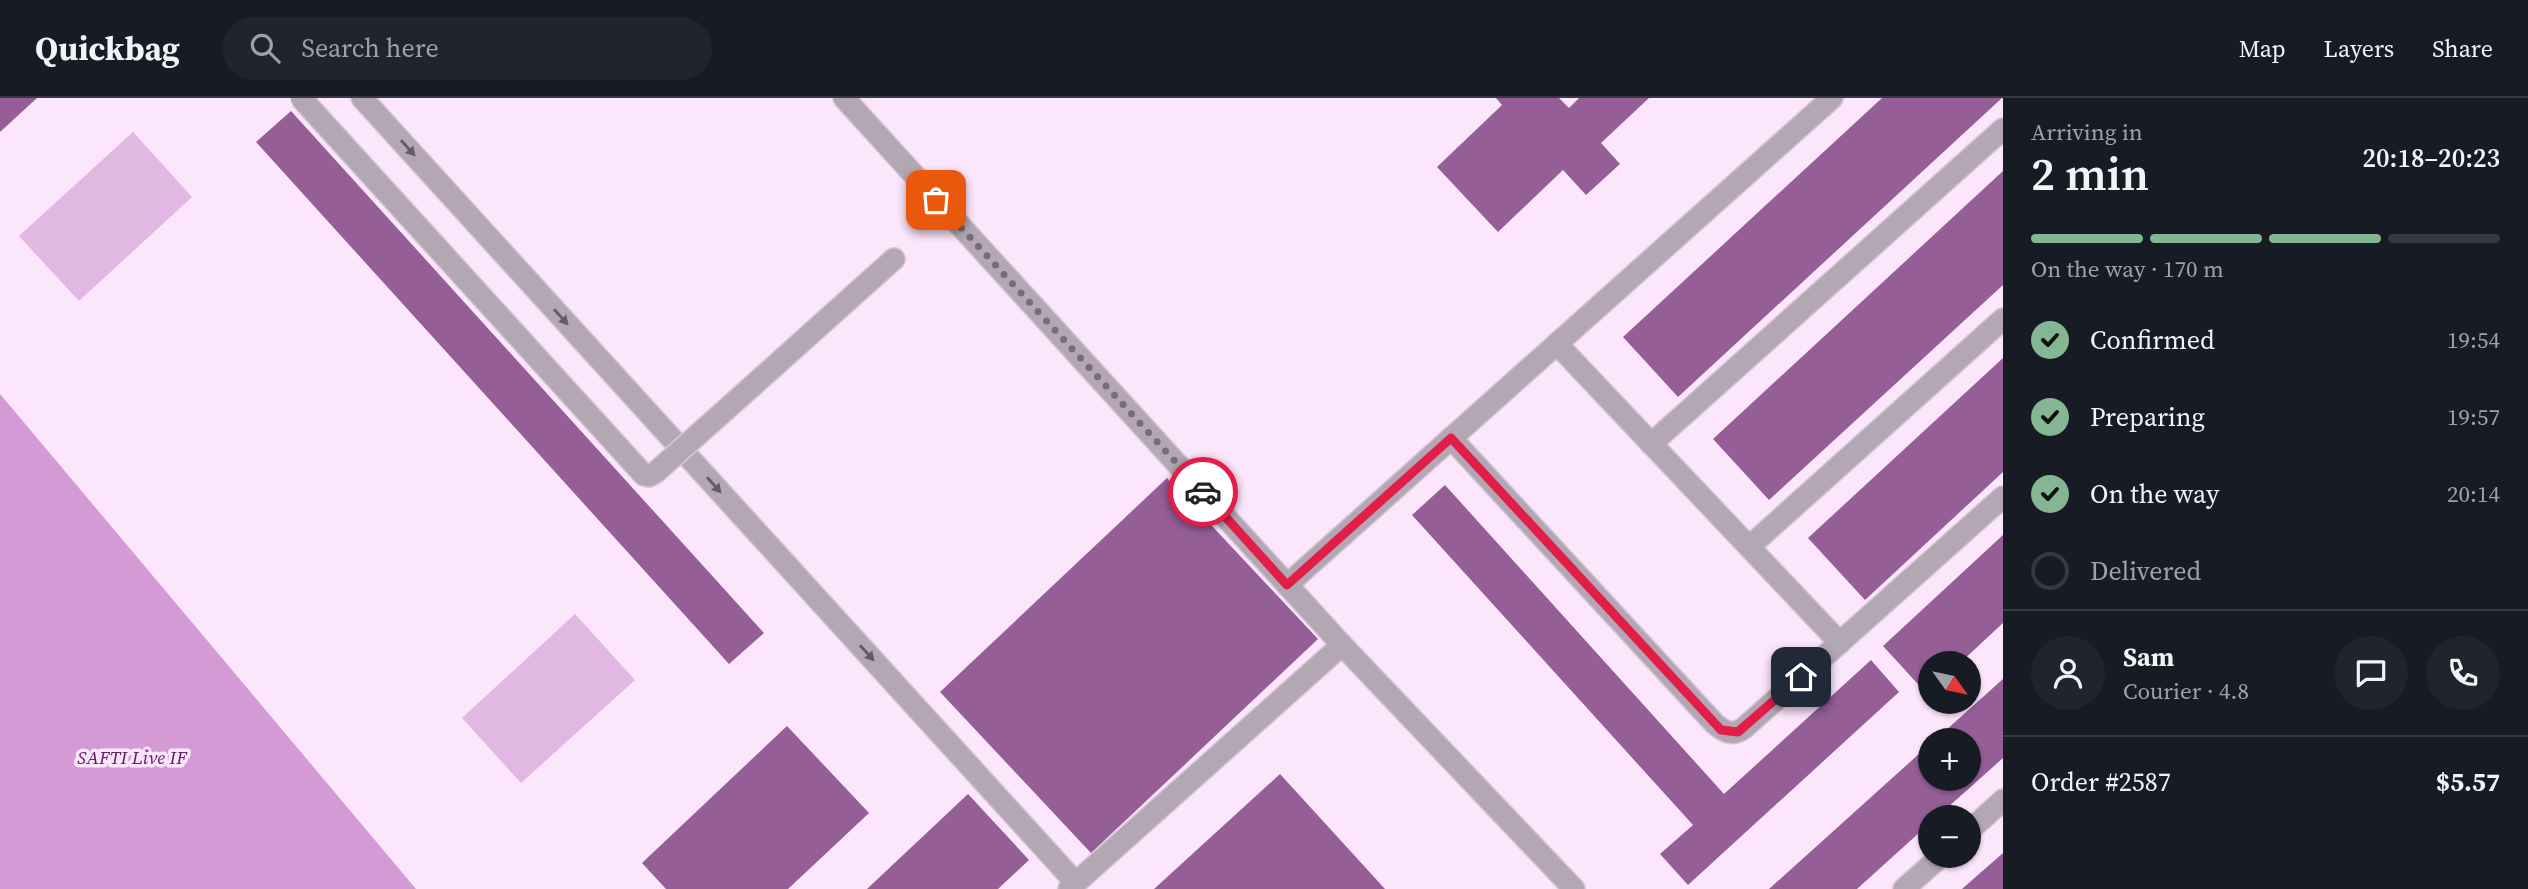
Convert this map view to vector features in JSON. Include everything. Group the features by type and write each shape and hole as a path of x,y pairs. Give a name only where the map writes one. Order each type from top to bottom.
{"lane":[{"path":"301,98 644,475 649,476 656,472 894,259"},
{"path":"362,98 1072,886 1342,645"},
{"path":"844,98 1342,645 1574,889"},
{"path":"1287,585 1832,98"},
{"path":"1651,444 2003,129"},
{"path":"1749,547 2003,320"},
{"path":"1557,344 1840,643"},
{"path":"1451,438 1721,730 1733,733 1744,728 2003,497"},
{"path":"1981,820 2003,800"},
{"path":"1904,889 1928,868"}],"shaded area":[{"path":"133,132 192,197 79,301 19,236"},
{"path":"575,614 635,680 521,783 462,718"}],"green space":[{"name":"SAFTI Live IF","path":"0,394 416,889 0,889"}],"building":[{"path":"0,98 37,98 0,132"},
{"path":"1496,98 1559,98 1569,108 1579,98 1649,98 1601,143 1620,164 1586,195 1563,170 1498,232 1437,167 1502,105"},
{"path":"1882,98 2002,98 1678,397 1623,337"},
{"path":"291,111 764,633 729,664 256,142"},
{"path":"2003,171 2003,285 1769,500 1713,439"},
{"path":"2003,358 2003,472 1865,600 1808,538"},
{"path":"1167,478 1318,639 1091,853 940,692"},
{"path":"1445,485 1724,794 1871,660 1899,692 1688,885 1660,854 1693,825 1412,515"},
{"path":"2003,535 2003,623 1973,651 1918,651 1918,684 1883,646"},
{"path":"2003,679 2003,758 1981,778 1981,728 1948,728 1964,714 1981,714 1981,699"},
{"path":"787,726 869,813 788,889 666,889 642,863"},
{"path":"1918,755 1918,791 1966,791 1950,805 1918,805 1918,834 1857,889 1769,889"},
{"path":"1280,774 1385,889 1154,889"},
{"path":"968,794 1029,860 998,889 867,889"},
{"path":"2003,853 2003,889 1962,889"}],"way so far":[{"path":"936,200 1203,492"}],"route":[{"path":"1203,492 1287,585 1451,438 1721,730 1738,732 1801,677"}]}
